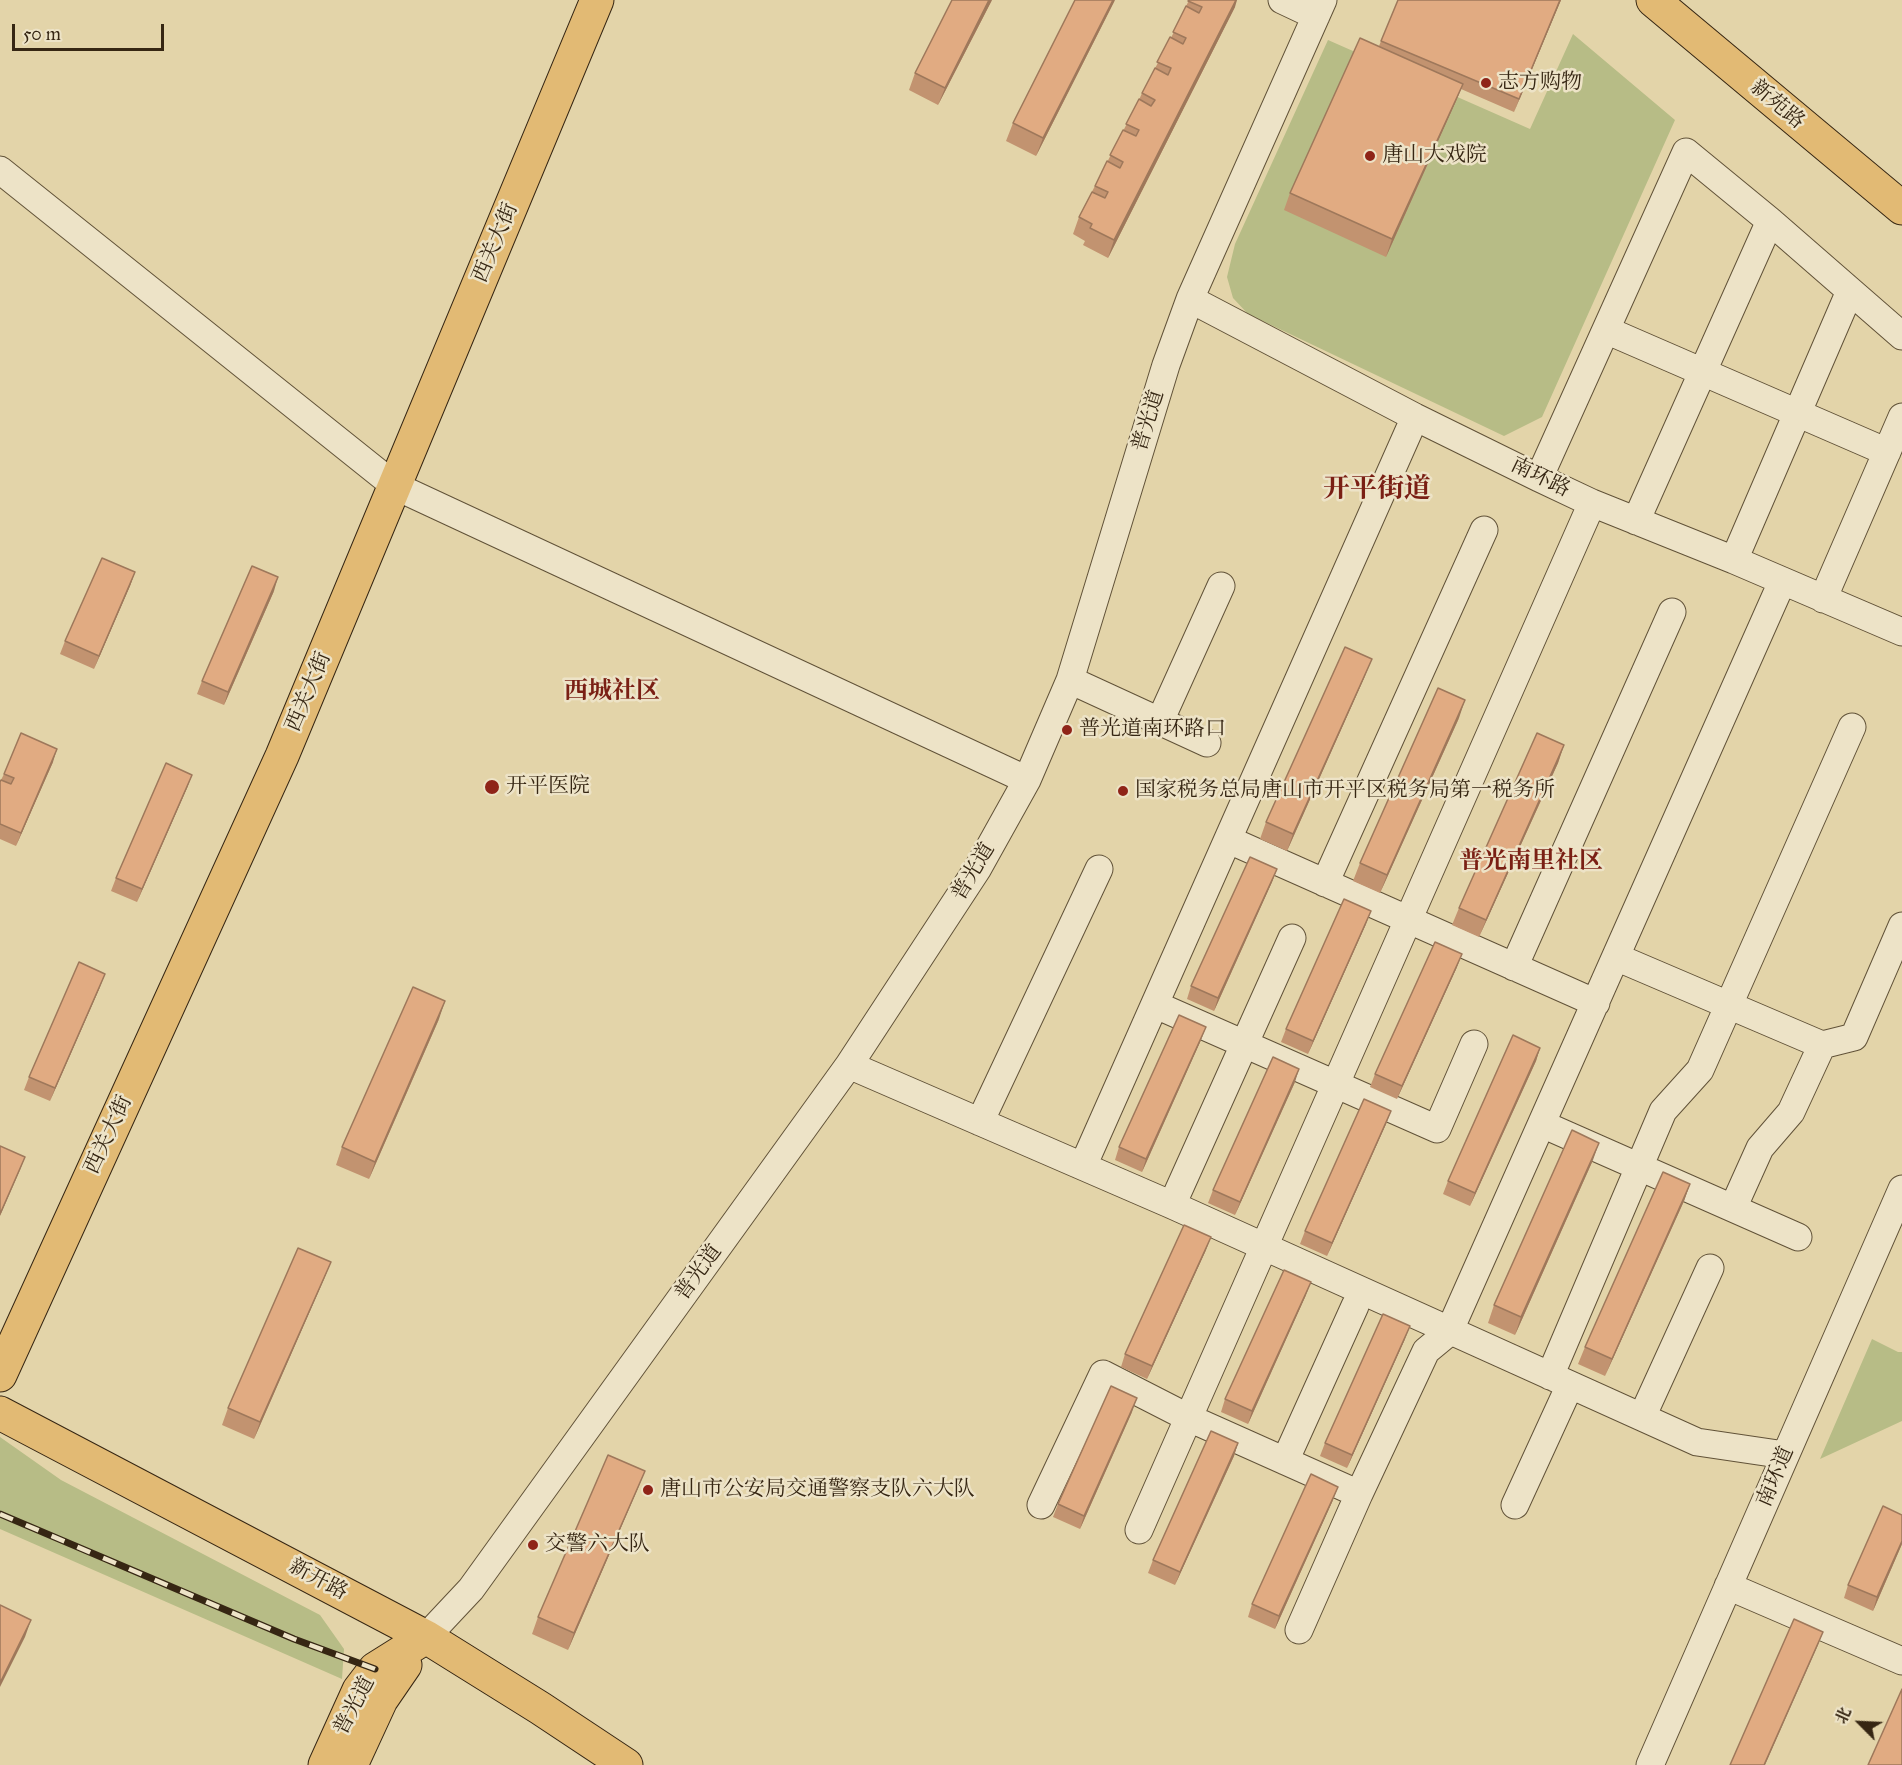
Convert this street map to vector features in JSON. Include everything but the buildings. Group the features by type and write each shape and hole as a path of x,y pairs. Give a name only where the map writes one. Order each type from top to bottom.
{"main road":[{"name":"西关大街","path":"0,1375 282,756 597,0"},
{"name":"新苑路","path":"1653,0 1902,208"},
{"name":"新开路","path":"0,1413 426,1637 626,1765"},
{"name":"普光道","path":"325,1765 359,1690 375,1669 426,1637"},
{"name":"普光道","path":"351,1765 381,1700 426,1637"}],"street":[{"path":"1282,0 1319,8"},
{"name":"普光道","path":"426,1637 471,1589 849,1065 978,868 1027,780 1070,680 1166,365 1190,299 1319,8"},
{"path":"1539,478 1686,152 1770,221 1902,336"},
{"path":"0,170 395,486 1027,780"},
{"path":"1636,521 1770,221"},
{"path":"1734,560 1850,291"},
{"name":"南环路","path":"1190,299 1415,417 1592,503 1734,560 1902,632"},
{"path":"1606,330 1887,452"},
{"path":"1083,1166 1415,417"},
{"path":"1823,599 1902,417"},
{"path":"1139,1530 1592,503"},
{"path":"1324,883 1484,530"},
{"path":"1299,1630 1426,1351 1449,1332 1782,582"},
{"path":"1160,722 1221,585"},
{"path":"1514,967 1672,612"},
{"path":"1070,680 1207,743"},
{"path":"1515,1505 1639,1167 1663,1111 1700,1070 1852,728"},
{"path":"1229,840 1596,1003"},
{"path":"980,1122 1098,868"},
{"path":"1616,957 1822,1045 1854,1037 1902,926"},
{"path":"1172,1205 1292,938"},
{"path":"1156,1005 1437,1129 1474,1044"},
{"path":"1733,1208 1760,1148 1791,1112 1822,1045"},
{"path":"849,1065 1172,1205 1697,1442 1785,1455"},
{"path":"1542,1124 1798,1237"},
{"name":"南环道","path":"1650,1765 1902,1189"},
{"path":"1642,1417 1710,1268"},
{"path":"1285,1461 1355,1306"},
{"path":"1041,1505 1103,1374 1189,1418 1359,1494"},
{"path":"1728,1586 1902,1661"}],"green space":[{"path":"1573,34 1675,120 1542,417 1504,436 1248,314 1233,298 1227,277 1235,244 1328,40 1530,129"},
{"path":"1872,1339 1902,1352 1902,1421 1820,1459"},
{"path":"0,1437 61,1480 320,1615 344,1649 342,1679 0,1529"}],"railway":[{"path":"0,1514 294,1639 375,1669"}],"place":[{"name":"志方购物","path":"1486,83"},
{"name":"唐山大戏院","path":"1370,156"},
{"name":"普光道南环路口","path":"1067,730"},
{"name":"开平医院","path":"492,787"},
{"name":"国家税务总局唐山市开平区税务局第一税务所","path":"1123,791"},
{"name":"唐山市公安局交通警察支队六大队","path":"648,1490"},
{"name":"交警六大队","path":"533,1545"}],"district":[{"name":"开平街道","path":"1377,490"},
{"name":"西城社区","path":"612,692"},
{"name":"普光南里社区","path":"1531,862"}]}
